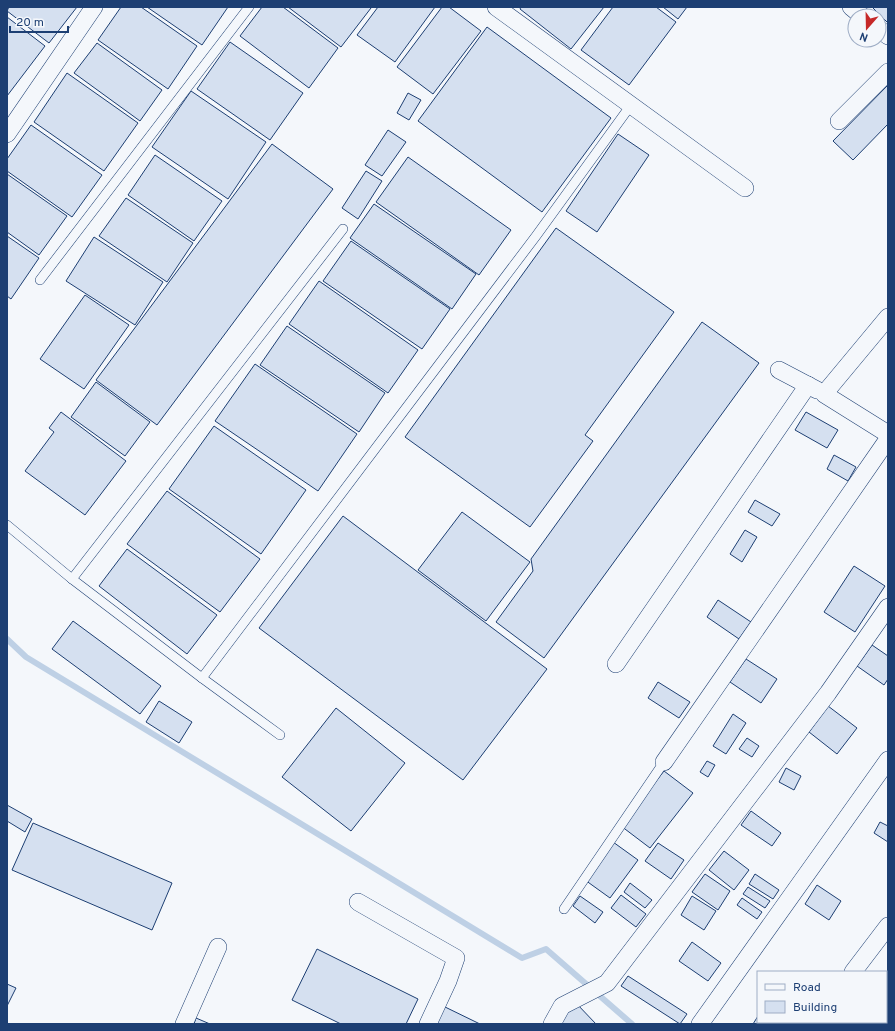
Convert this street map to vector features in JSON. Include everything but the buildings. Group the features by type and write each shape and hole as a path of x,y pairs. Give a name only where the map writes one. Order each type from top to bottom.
{"street":[{"path":"7,134 94,7"},
{"path":"496,7 745,188"},
{"path":"839,120 888,72"},
{"path":"824,394 888,317"},
{"path":"779,370 824,394 888,434"},
{"path":"616,664 808,385"},
{"path":"664,762 888,438"},
{"path":"552,1024 562,1006 607,983 828,694 888,608"},
{"path":"700,1024 888,760"},
{"path":"358,902 456,958 448,981 428,1024"},
{"path":"854,971 888,926"},
{"path":"184,1024 218,947"}],"lane":[{"path":"40,280 250,7"},
{"path":"202,678 536,236 631,105"},
{"path":"72,579 343,229"},
{"path":"7,524 72,579 202,678 280,735"},
{"path":"564,909 664,762"}],"waterway":[{"path":"7,639 26,657 522,958 546,949 632,1024"}]}
